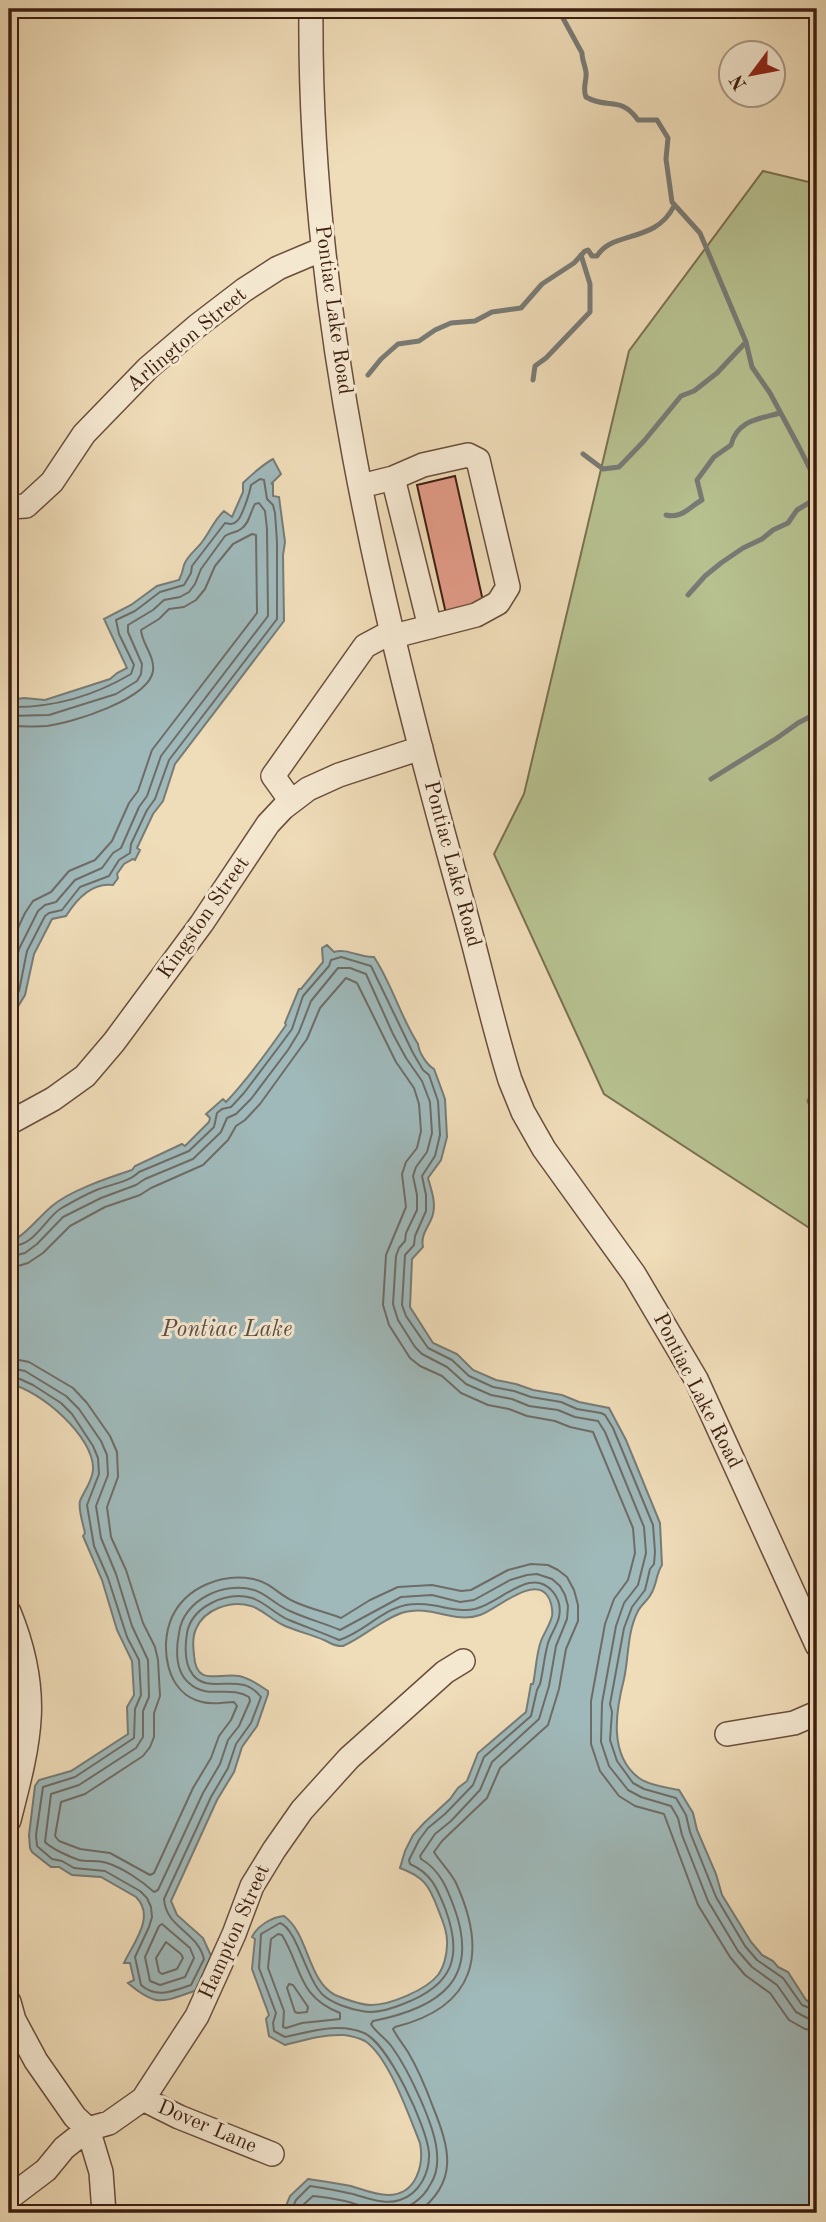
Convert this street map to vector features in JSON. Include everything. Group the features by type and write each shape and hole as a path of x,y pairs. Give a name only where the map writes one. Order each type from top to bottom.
{"street":[{"name":"Pontiac Lake Road","path":"311,9 314,129 323,248 360,486 421,748 481,968 499,1046 523,1112 550,1158 634,1274 681,1352 722,1433 817,1645"},
{"name":"Arlington Street","path":"9,507 26,506 52,482 84,435 148,368 197,326 278,268 323,248"},
{"path":"291,801 273,776 365,646 394,634 476,615 498,603 508,587 478,460 468,454 423,465 393,478 360,486"},
{"path":"393,478 429,627"},
{"name":"Kingston Street","path":"9,1124 53,1099 85,1076 107,1051 202,923 268,824 291,801 308,789 339,775 421,748"},
{"path":"9,1612 21,1642 30,1683 29,1728 23,1767 9,1820"},
{"name":"Hampton Street","path":"9,2198 46,2170 64,2148 88,2129 109,2123 143,2099 197,2016 234,1934 251,1886 302,1810 349,1758 445,1672 463,1661"},
{"path":"727,1734 794,1723 817,1713"},
{"path":"9,2003 14,2020 36,2061 75,2117 88,2129 101,2172 104,2213"},
{"name":"Dover Lane","path":"143,2099 179,2117 272,2154"}],"green space":[{"path":"763,171 817,184 817,1233 604,1094 494,854 524,794 629,351"}],"water":[{"path":"273,459 281,474 271,484 273,483 273,496 279,497 285,542 284,621 175,764 163,801 153,814 137,848 140,850 135,860 124,864 113,885 92,889 80,898 66,916 52,919 34,954 25,995 9,1021 9,700 45,700 110,679 127,668 104,619 131,605 157,586 179,580 187,559 224,511 232,517 243,492 243,483"},
{"name":"Pontiac Lake","path":"327,945 334,952 344,951 374,957 422,1055 434,1069 445,1099 447,1137 441,1160 428,1178 434,1209 423,1238 423,1247 412,1259 410,1307 433,1343 457,1354 473,1370 496,1380 609,1408 626,1440 660,1523 662,1565 653,1590 638,1611 632,1627 617,1718 619,1745 622,1757 639,1778 679,1790 693,1813 722,1895 751,1942 762,1955 788,1972 806,2000 817,2006 817,2213 283,2213 290,2196 308,2179 379,2194 398,2194 406,2190 416,2177 421,2151 390,2073 374,2049 365,2041 337,2035 285,2045 269,2036 266,2019 269,2015 252,1969 255,1939 252,1937 265,1923 284,1916 299,1934 313,1968 326,1988 335,1995 362,2004 379,2004 397,1999 417,1991 438,1975 447,1949 443,1922 425,1883 400,1868 413,1835 467,1781 478,1753 526,1712 539,1646 552,1616 550,1600 540,1590 523,1592 487,1612 471,1617 415,1610 405,1612 343,1646 288,1627 255,1607 243,1604 227,1605 205,1616 195,1632 193,1642 199,1672 210,1676 243,1677 268,1691 268,1694 257,1726 242,1747 234,1772 217,1800 171,1901 177,1915 203,1938 212,1958 197,1990 161,2000 146,1996 128,1983 134,1980 130,1963 124,1963 141,1930 144,1913 142,1905 136,1897 101,1877 72,1875 59,1867 51,1867 30,1848 35,1786 39,1780 71,1771 128,1734 127,1707 134,1695 132,1661 117,1630 102,1580 83,1536 85,1533 80,1501 93,1470 91,1457 85,1443 63,1416 35,1395 9,1384 9,1237 16,1239 26,1232 52,1206 69,1195 132,1170 135,1166 182,1144 185,1146 209,1122 210,1118 206,1114 223,1099 226,1102 279,1035 286,1025 299,989 323,962 322,948"}],"building":[{"path":"455,476 485,610 447,618 417,485"}],"waterway":[{"path":"558,9 582,53 586,72 586,97 601,103 619,105 632,112 638,120 657,120 668,138 666,159 672,202 700,233 746,342 752,367 770,393 799,447 811,471 817,494"},
{"path":"368,375 398,344 419,341 451,323 475,321 492,312 521,308 542,284 574,263 585,251 597,256 613,243 646,232 666,218 674,206"},
{"path":"533,380 535,366 590,312 590,284 581,255"},
{"path":"583,454 603,469 619,467 681,396 694,391 717,373 746,342"},
{"path":"666,515 681,514 702,500 697,480 714,457 731,445 738,430 757,419 780,413"},
{"path":"688,595 721,563 788,523 797,510 817,498"},
{"path":"711,779 817,713"},
{"path":"817,1086 809,1101 813,1109 817,1108"}]}
